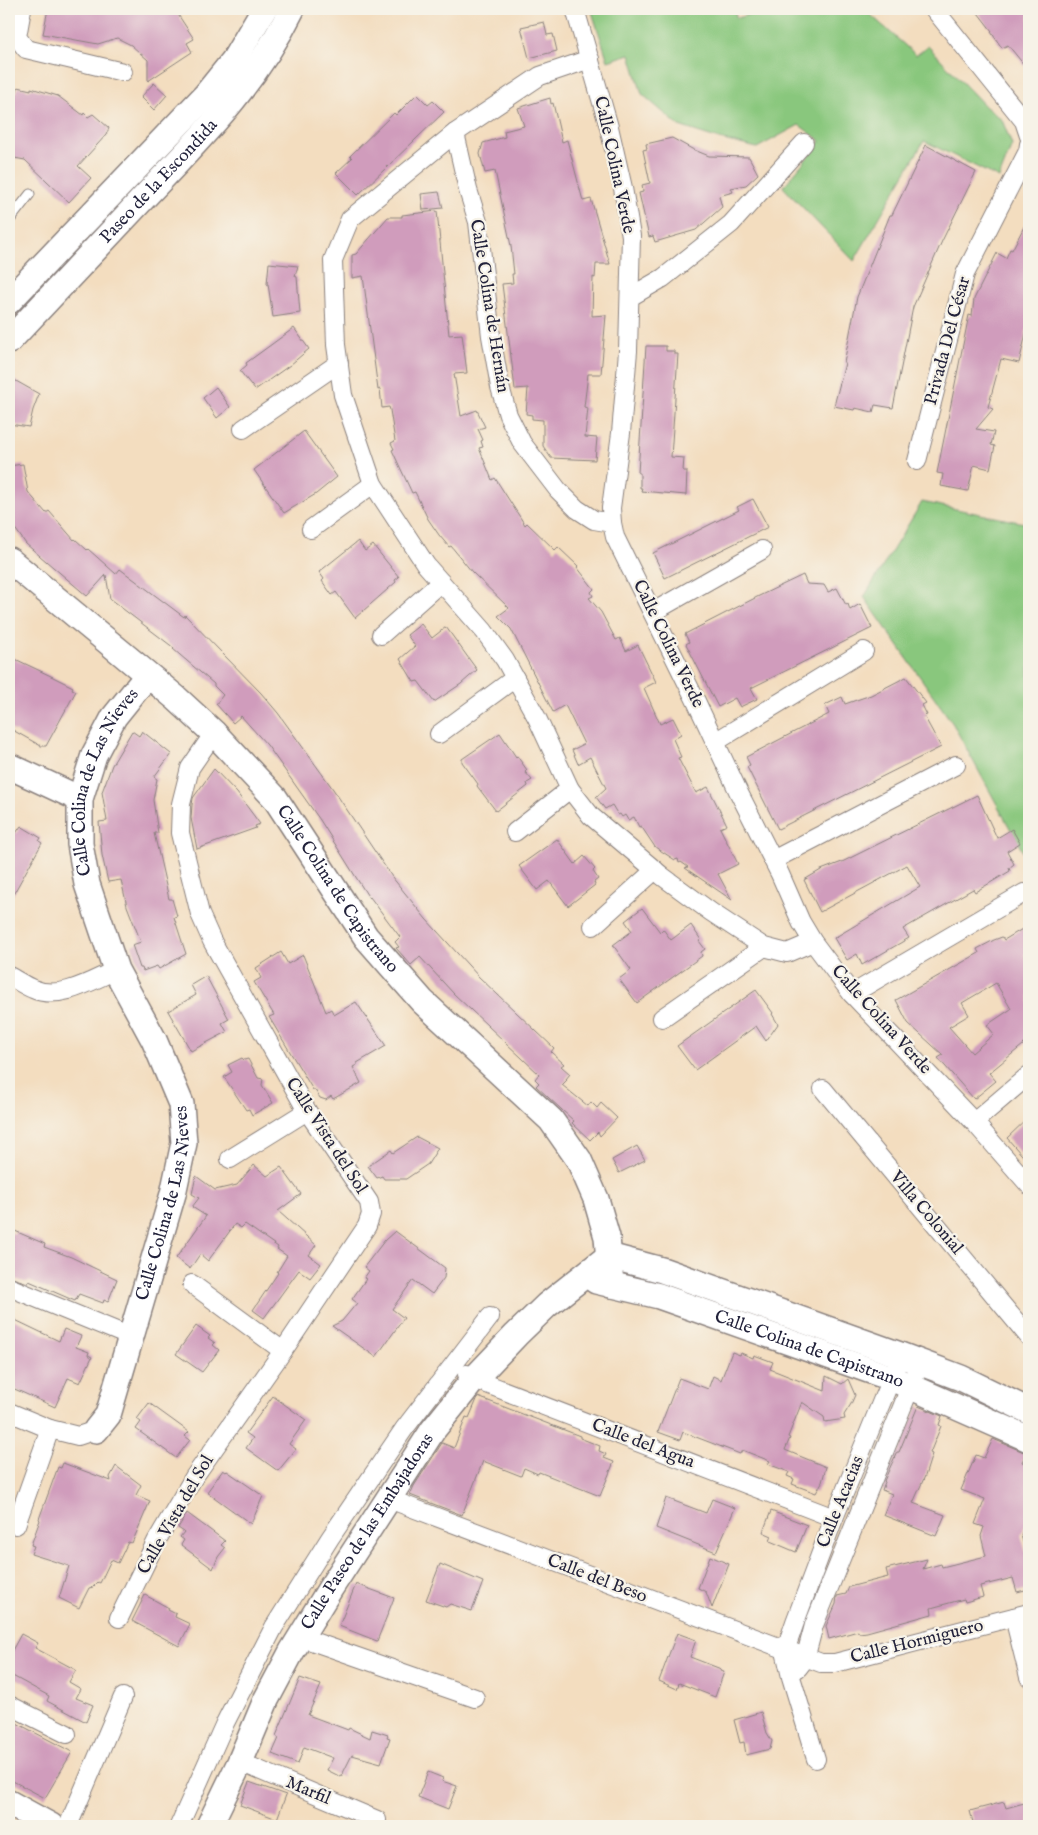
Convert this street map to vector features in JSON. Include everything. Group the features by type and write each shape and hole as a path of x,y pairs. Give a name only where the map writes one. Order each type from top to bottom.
{"main road":[{"name":"Paseo de la Escondida","path":"9,301 205,96 234,60 258,11"},
{"name":"Paseo de la Escondida","path":"9,341 217,120 253,75 287,19"},
{"name":"Calle Colina de Capistrano","path":"9,560 147,676 176,698 214,733 275,798 366,936 422,1001 551,1120 579,1160 596,1199 607,1237 611,1285 659,1296 901,1382 1029,1439"},
{"name":"Calle Colina de Las Nieves","path":"96,1430 108,1415 173,1194 184,1143 181,1104 154,1040 116,970 87,884 80,844 80,799 94,755 114,717 147,676"},
{"path":"9,766 80,799"},
{"name":"Calle Colina de Capistrano","path":"610,1256 662,1270 910,1359 961,1378 1029,1411"},
{"name":"Calle Paseo de las Embajadoras","path":"209,1826 240,1762 266,1700 300,1638 433,1430 463,1372 610,1256"},
{"path":"584,1277 611,1285"},
{"path":"9,1803 51,1826"}],"street":[{"path":"22,9 16,37 26,49 123,72"},
{"name":"Calle Colina Verde","path":"575,9 609,127 625,198 631,236 628,351 621,433 611,508 615,536 773,860 801,922 813,942 852,994 974,1122 1029,1185"},
{"path":"934,9 1024,121 1029,136"},
{"path":"258,11 287,19"},
{"path":"590,59 540,76 455,133 350,219 333,260 336,344 343,395 373,484 426,565 484,631 505,660 537,718 570,789 591,816 655,870 711,912 764,947 787,953 813,942"},
{"name":"Calle Colina de Hernán","path":"455,133 468,190 478,222 491,336 500,387 508,415 522,443 558,490 577,509 594,520 612,523"},
{"path":"630,297 663,278 731,224 804,142"},
{"name":"Privada Del César","path":"917,461 965,274 1028,152 1029,144"},
{"path":"243,429 339,363"},
{"path":"311,529 373,484"},
{"path":"653,612 762,550"},
{"path":"381,635 442,582"},
{"path":"715,742 864,651"},
{"path":"440,734 515,678"},
{"name":"Calle Vista del Sol","path":"119,1618 157,1540 190,1484 367,1226 371,1214 369,1202 307,1111 212,942 200,914 180,833 181,804 190,768 214,733"},
{"path":"773,860 956,765"},
{"path":"515,832 570,789"},
{"path":"594,926 655,870"},
{"path":"852,994 1024,893"},
{"path":"662,1018 764,947"},
{"path":"9,976 35,990 53,992 74,989 116,970"},
{"path":"974,1122 1029,1075"},
{"name":"Villa Colonial","path":"823,1089 1029,1337"},
{"path":"230,1159 307,1111"},
{"path":"192,1284 283,1351"},
{"path":"9,1287 131,1337"},
{"path":"180,1826 225,1723 274,1626 330,1538 399,1437 463,1372 490,1317"},
{"name":"Calle Acacias","path":"805,1659 814,1625 910,1359"},
{"name":"Calle del Agua","path":"463,1372 834,1518"},
{"name":"Calle Acacias","path":"785,1651 834,1518 901,1382"},
{"path":"9,1412 50,1428 78,1436 96,1430"},
{"path":"16,1525 50,1428"},
{"name":"Calle del Beso","path":"389,1499 805,1659"},
{"path":"1022,1615 1029,1676"},
{"name":"Calle Hormiguero","path":"805,1659 831,1664 1022,1615"},
{"path":"300,1638 475,1698"},
{"path":"785,1651 816,1759"},
{"path":"791,1677 805,1659"},
{"path":"68,1826 123,1697"},
{"path":"9,1705 67,1734"},
{"name":"Marfil","path":"240,1762 377,1820"}],"lane":[{"path":"9,221 30,194"}],"green space":[{"path":"591,9 733,9 737,18 767,9 864,9 916,55 928,46 986,107 1002,120 1012,145 999,178 924,141 854,261 783,187 821,141 799,125 757,148 719,139 679,126 642,94 630,54 608,61"},
{"path":"922,502 1029,524 1029,863 953,724 864,597"}],"building":[{"path":"48,9 162,9 177,13 194,39 187,43 192,52 148,81 148,60 131,45 117,38 98,44 43,34"},
{"path":"975,9 1029,9 1029,71 1008,45 1002,48"},
{"path":"544,22 547,35 553,34 557,51 529,58 521,27"},
{"path":"154,83 167,95 154,110 141,97"},
{"path":"18,87 31,90 31,88 58,96 83,115 84,113 88,117 93,114 109,128 106,135 78,166 91,178 69,202 25,160 9,157 9,91 16,93"},
{"path":"417,94 428,105 433,101 444,112 358,195 336,173 352,158 350,156 394,113 396,115"},
{"path":"550,98 551,104 553,103 562,142 567,140 583,201 591,199 610,264 596,264 595,278 593,277 592,316 606,315 601,374 588,374 584,407 588,408 585,437 597,438 595,460 551,458 543,446 543,420 532,419 532,415 526,414 528,388 515,389 502,284 513,283 511,246 495,171 485,173 480,154 483,143 505,137 504,131 524,126 518,108"},
{"path":"672,138 709,156 749,157 758,174 746,185 731,188 733,192 719,196 722,207 696,230 655,242 653,236 649,237 639,193 643,192 642,185 650,183 643,150 647,149 646,144"},
{"path":"926,145 976,172 942,241 913,307 893,408 875,405 873,412 834,406 845,363 857,297 890,215 892,215"},
{"path":"439,192 443,208 423,210 421,194"},
{"path":"437,211 449,335 462,334 467,373 454,374 461,416 477,410 485,427 478,429 483,440 481,441 483,447 479,448 492,480 495,478 525,525 527,523 555,550 558,547 578,566 594,589 591,592 593,596 589,598 601,612 616,640 620,638 626,651 638,645 656,682 644,688 660,724 673,718 681,734 673,739 681,757 678,758 696,793 708,787 727,825 720,828 738,864 718,874 732,900 685,868 688,867 681,862 679,863 678,859 675,860 655,847 641,826 639,827 634,817 628,820 625,815 622,817 620,814 618,815 612,805 605,809 596,797 606,788 590,757 578,764 572,750 584,744 565,705 553,712 511,629 498,616 509,608 472,572 451,546 449,547 439,535 428,519 415,492 412,493 392,450 394,449 391,443 395,441 390,410 389,407 382,408 380,389 378,390 363,276 352,278 352,255 356,254 388,217 402,217 402,215"},
{"path":"1029,217 1029,321 1019,363 1001,359 988,407 993,409 976,429 994,432 991,445 995,446 990,469 974,465 968,491 941,486 943,474 937,473 969,315 972,316 974,299 997,253 1006,258"},
{"path":"269,263 298,266 295,276 297,277 300,313 273,317 267,284"},
{"path":"294,328 309,349 255,390 240,371 247,365 246,363"},
{"path":"646,346 666,346 666,351 674,351 674,354 678,354 671,457 684,458 683,471 687,471 686,495 641,491 642,488 640,488 640,473 638,473"},
{"path":"9,377 39,394 29,427 9,424"},
{"path":"216,387 230,407 217,418 203,398"},
{"path":"304,431 337,477 316,494 284,513 254,470"},
{"path":"23,464 28,492 46,513 49,511 74,540 88,549 116,574 120,569 184,617 185,615 261,693 278,713 333,789 392,877 426,919 479,977 554,1048 551,1052 564,1064 561,1066 570,1074 562,1085 588,1106 591,1102 597,1108 601,1103 617,1118 600,1136 598,1132 590,1140 572,1123 574,1121 536,1086 539,1083 535,1079 539,1074 454,994 420,957 411,965 396,948 399,947 395,942 400,937 369,898 320,820 267,745 241,716 233,723 216,704 223,695 214,684 174,648 110,599 106,575 87,596 26,544 9,520 9,466"},
{"path":"753,499 768,527 665,578 653,553 739,510 737,507"},
{"path":"358,541 365,551 373,545 399,577 395,580 396,582 355,618 336,592 332,595 322,581 324,579 319,572"},
{"path":"803,575 807,584 824,585 828,592 837,588 850,610 860,604 872,628 751,688 757,699 740,707 735,698 718,707 686,644 689,642 685,634"},
{"path":"421,624 432,638 446,627 477,670 461,684 434,702 418,681 414,682 400,659 415,646 407,635"},
{"path":"13,658 73,687 72,689 76,691 46,746 41,746 9,728 9,666"},
{"path":"906,677 926,703 922,705 927,715 924,716 941,747 778,829 747,767 750,765 746,757 829,714 825,705 842,697 845,704 871,695"},
{"path":"132,731 139,736 142,731 171,754 154,777 157,779 153,800 158,833 154,833 169,899 172,899 177,916 174,917 186,954 159,969 157,966 143,971 140,968 132,945 141,942 127,906 121,880 108,882 102,855 99,822 107,821 102,792 112,765"},
{"path":"500,733 532,780 527,783 528,786 496,811 477,786 478,784 462,762 462,759"},
{"path":"214,769 237,793 260,824 255,826 256,828 197,849 191,818 193,798"},
{"path":"977,795 997,838 1012,829 1020,843 1007,851 1014,864 1009,868 1010,871 975,892 973,889 903,929 909,938 862,965 857,954 847,960 834,938 920,887 907,865 820,912 804,880"},
{"path":"21,826 41,838 39,841 42,843 9,902 9,842 14,832 16,833"},
{"path":"557,839 575,864 584,856 595,869 593,871 598,879 594,882 595,885 568,906 549,881 537,890 519,866"},
{"path":"642,908 660,932 663,929 671,940 691,925 705,949 701,952 702,956 637,1003 619,979 631,970 613,945 632,931 625,921"},
{"path":"1029,925 1029,952 1024,955 1029,964 1029,1040 989,1073 996,1081 974,1099 938,1058 943,1055 908,1023 896,1000 979,953 977,949 1002,937 1004,940","holes":["996,983 1011,1009 987,1025 994,1034 972,1053 949,1027 969,1015 962,1003"]},
{"path":"281,952 288,964 303,955 326,1012 331,1009 334,1015 356,1002 386,1046 353,1067 361,1083 333,1099 331,1096 326,1100 320,1098 315,1090 313,1090 269,1017 274,1015 254,982 261,978 256,968"},
{"path":"206,976 229,1019 222,1023 227,1032 191,1051 168,1011 196,995 191,985"},
{"path":"756,990 773,1013 778,1024 766,1041 756,1026 695,1070 677,1046"},
{"path":"242,1058 244,1060 248,1059 258,1078 263,1079 262,1085 273,1103 252,1115 249,1109 246,1110 224,1077 232,1072 228,1065"},
{"path":"1029,1117 1029,1163 1007,1138"},
{"path":"417,1137 438,1148 428,1164 406,1179 384,1179 382,1176 377,1178 368,1166 391,1150 393,1153"},
{"path":"637,1146 645,1160 619,1173 612,1160"},
{"path":"254,1165 267,1176 281,1167 301,1194 278,1211 316,1245 309,1255 321,1264 310,1278 299,1270 264,1318 253,1310 287,1256 277,1249 278,1247 245,1224 241,1228 235,1224 208,1261 200,1254 190,1269 176,1258 206,1216 192,1207 199,1198 192,1194 196,1176 215,1190 237,1185"},
{"path":"15,1231 45,1244 44,1247 71,1257 117,1279 108,1302 104,1300 103,1303 79,1294 75,1301 29,1281 28,1283 9,1277 9,1232 14,1234"},
{"path":"395,1231 445,1268 444,1278 432,1294 413,1280 392,1309 404,1318 376,1357 332,1326 342,1321 357,1303 352,1299 366,1279 364,1278 369,1271 364,1267 385,1240"},
{"path":"9,1317 59,1341 64,1329 81,1336 76,1347 89,1352 88,1355 92,1357 80,1383 68,1378 55,1407 10,1387"},
{"path":"196,1326 210,1336 208,1338 215,1343 213,1345 219,1350 202,1372 176,1354"},
{"path":"732,1352 740,1355 741,1353 753,1358 754,1355 773,1362 770,1369 825,1391 826,1376 842,1384 848,1379 855,1395 844,1415 845,1419 825,1422 824,1417 802,1402 788,1437 790,1438 785,1450 826,1467 822,1482 816,1493 792,1484 794,1479 787,1476 789,1472 768,1464 770,1461 742,1450 740,1454 683,1432 680,1440 658,1432 679,1378 708,1389 713,1376 721,1380"},
{"path":"273,1396 306,1420 289,1444 296,1449 278,1471 246,1448 253,1438 246,1433"},
{"path":"478,1397 580,1436 580,1438 600,1446 599,1451 606,1454 604,1458 614,1462 600,1496 539,1472 538,1474 524,1468 521,1476 483,1461 462,1515 410,1495 442,1443 454,1448 466,1417 469,1418"},
{"path":"149,1403 189,1432 185,1436 190,1440 176,1458 136,1429 141,1422 137,1419"},
{"path":"918,1406 942,1416 939,1425 941,1426 930,1453 932,1454 925,1476 913,1503 945,1515 936,1536 883,1515 892,1494 882,1490 884,1481 897,1452 899,1452"},
{"path":"993,1439 1026,1453 1022,1462 1029,1465 1029,1516 1021,1535 1029,1563 1029,1589 1017,1592 1013,1578 980,1586 983,1597 965,1602 964,1599 931,1608 932,1614 867,1632 859,1633 858,1631 829,1639 826,1626 836,1604 837,1596 846,1594 849,1587 888,1577 886,1569 927,1559 923,1569 941,1564 942,1567 986,1556 981,1536 984,1527 975,1524 985,1499 961,1490 976,1455 984,1458"},
{"path":"63,1463 111,1481 110,1477 116,1466 141,1485 136,1495 150,1501 132,1543 128,1542 118,1563 111,1560 100,1583 98,1582 89,1588 79,1608 59,1598 69,1566 31,1554 34,1546 31,1545 39,1519 58,1467 61,1468"},
{"path":"223,1470 263,1496 251,1524 207,1492"},
{"path":"666,1498 706,1513 712,1499 735,1508 716,1552 656,1528"},
{"path":"771,1511 807,1525 796,1552 770,1541 772,1536 763,1532"},
{"path":"187,1513 225,1541 221,1545 225,1548 218,1557 213,1569 181,1545 184,1540 180,1537 184,1532 178,1528"},
{"path":"710,1556 729,1564 712,1608 706,1592 698,1588"},
{"path":"440,1564 483,1582 472,1611 450,1604 446,1607 426,1600"},
{"path":"356,1584 394,1598 377,1641 339,1626"},
{"path":"145,1595 169,1608 168,1610 176,1614 175,1617 190,1624 179,1646 132,1621"},
{"path":"677,1633 696,1640 690,1657 721,1669 720,1671 724,1672 715,1697 679,1683 677,1689 659,1681"},
{"path":"21,1634 38,1643 35,1648 76,1670 69,1682 81,1689 76,1698 93,1705 86,1722 47,1701 49,1696 9,1674 9,1656"},
{"path":"300,1678 321,1685 308,1715 348,1730 349,1728 370,1738 372,1730 388,1735 387,1737 390,1738 381,1763 352,1755 341,1777 327,1770 333,1758 304,1747 298,1764 272,1754 279,1738 276,1736"},
{"path":"761,1712 767,1733 772,1741 770,1749 746,1755 744,1742 740,1743 734,1720"},
{"path":"9,1719 72,1752 45,1798 9,1779"},
{"path":"428,1772 443,1778 442,1781 457,1786 448,1809 418,1797"},
{"path":"249,1782 286,1795 277,1819 240,1805"},
{"path":"1004,1802 1006,1808 1024,1803 1025,1806 1029,1804 1029,1826 974,1826 970,1811"}]}
